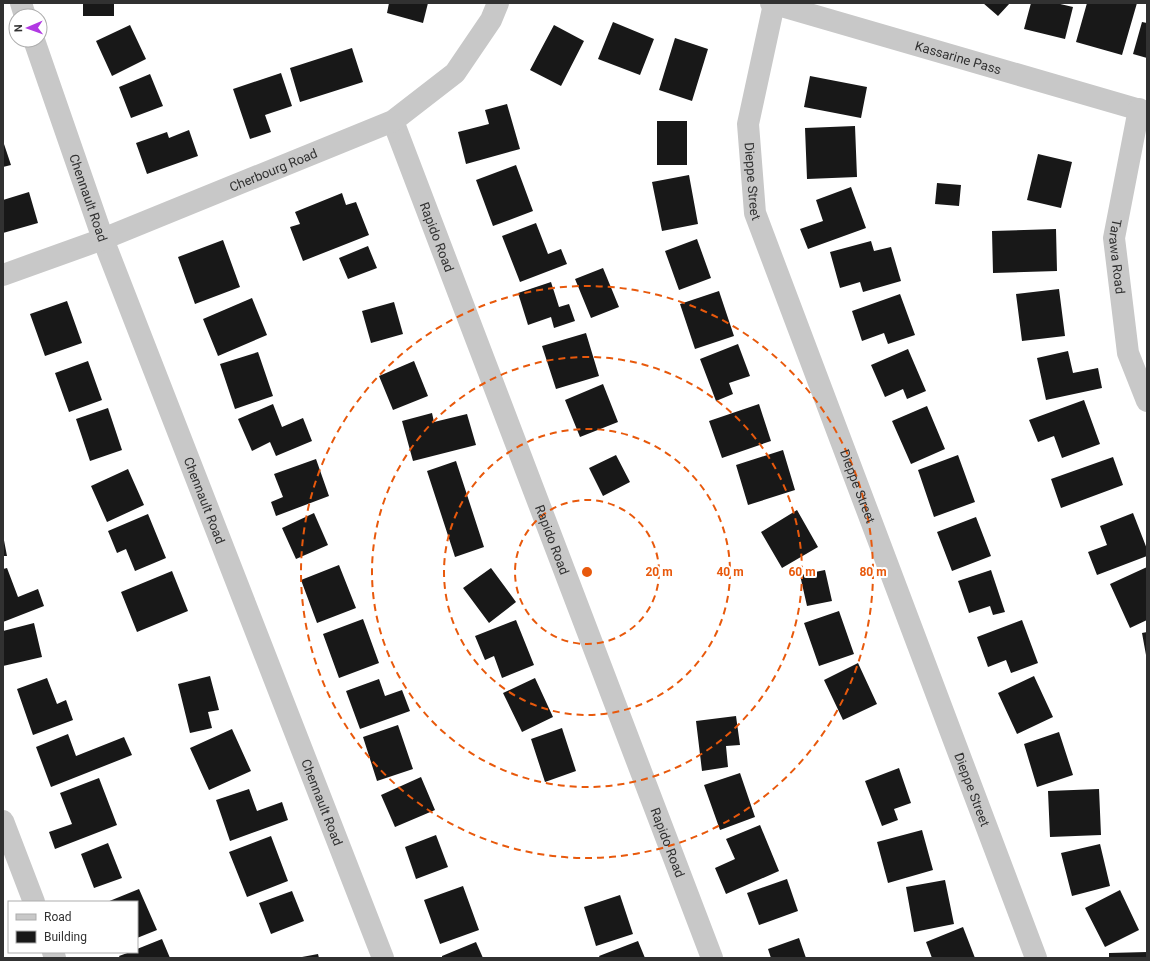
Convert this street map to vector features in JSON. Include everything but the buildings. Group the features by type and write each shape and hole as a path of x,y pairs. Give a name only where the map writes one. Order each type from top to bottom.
{"street":[{"name":"Cherbourg Road","path":"3,275 103,239 393,121 455,73 491,20 498,3"},
{"name":"Kassarine Pass","path":"772,3 1143,111"},
{"name":"Dieppe Street","path":"772,3 748,124 755,213 1036,958"},
{"name":"Chennault Road","path":"37,48 103,239 383,958"},
{"name":"Tarawa Road","path":"1143,111 1114,238 1128,353 1147,401"},
{"name":"Rapido Road","path":"393,121 712,958"},
{"path":"3,821 34,901"}]}
